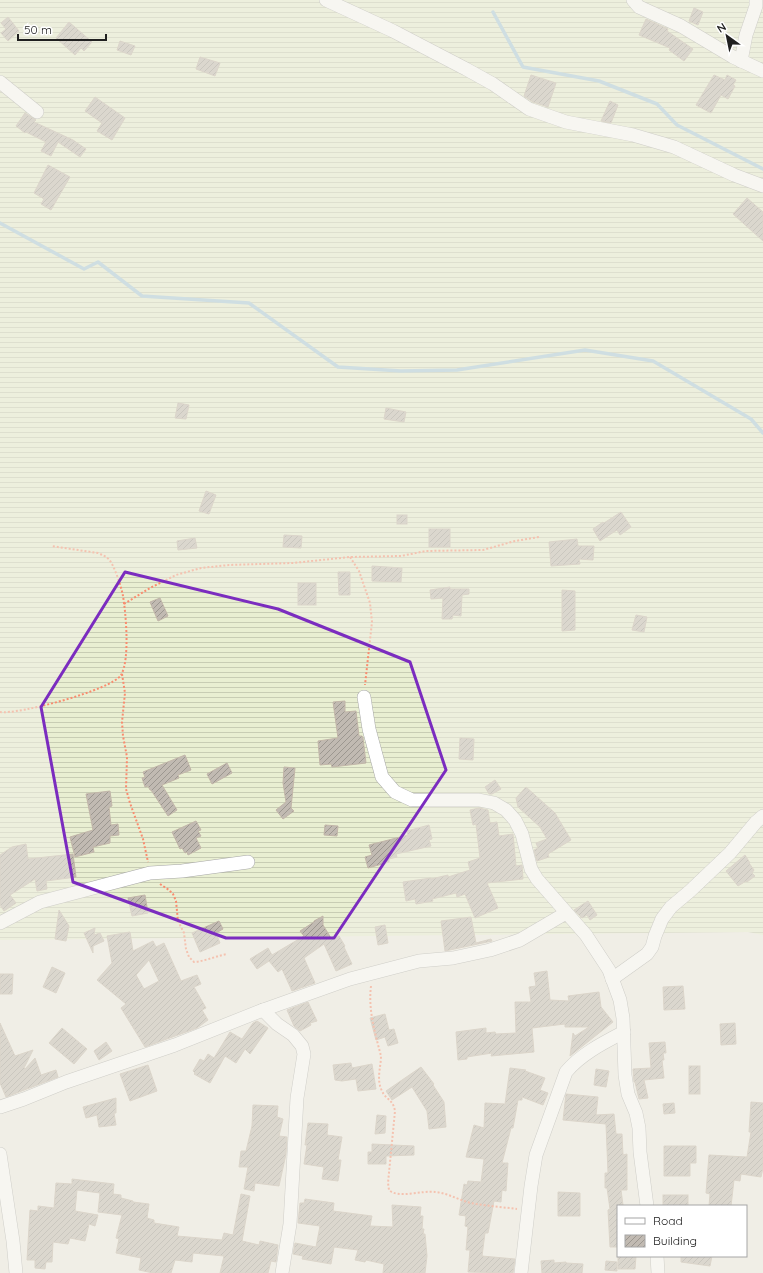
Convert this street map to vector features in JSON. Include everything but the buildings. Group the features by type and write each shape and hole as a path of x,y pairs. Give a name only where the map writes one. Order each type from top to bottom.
{"street":[{"path":"326,0 393,31 466,69 493,84 529,109 566,122 633,135 674,147 734,175 763,186"},
{"path":"633,0 639,7 681,26 741,61 763,71"},
{"path":"741,61 746,35 756,6 756,0"},
{"path":"0,82 37,112"},
{"path":"364,697 369,729 382,777 395,792 412,800 479,800 494,803 506,810 515,820 522,834 531,869 537,879 586,935 609,970 621,1006 623,1018 625,1074 628,1094 636,1112 639,1128 640,1152 647,1205"},
{"path":"612,979 647,954 652,947 662,919 670,907 690,891 730,853 756,822 763,816"},
{"path":"0,923 40,902 153,872 182,871 248,862"},
{"path":"0,1107 66,1082 174,1045 263,1010 350,979 419,961 453,958 490,950 520,940 566,913"},
{"path":"263,1010 276,1024 293,1035 302,1046 304,1054 297,1098 290,1224 282,1273"},
{"path":"521,1273 536,1156 566,1072 583,1056 624,1032"},
{"path":"0,1154 13,1241 16,1273"},
{"path":"657,1257 658,1273"}],"path":[{"path":"124,604 150,588 176,576 201,568 229,564 293,563 350,557 401,556 426,551 483,550 515,541 538,537"},
{"path":"0,712 5,713 95,691 121,676 124,667 127,642 124,604 118,577 112,563 106,556 98,553 51,546"},
{"path":"350,557 359,571 370,603 372,622 364,697"},
{"path":"122,673 125,693 122,722 123,736 128,757 126,789 153,872 160,885 170,890 176,901 178,921 184,933 186,949 189,957 194,962 199,962 227,954"},
{"path":"372,973 370,995 371,1018 381,1056 379,1069 380,1084 384,1095 393,1102 395,1111 388,1183 389,1190 396,1194 434,1192 450,1195 458,1200 471,1203 528,1210"}],"highlighted area":[{"path":"125,572 278,609 410,662 446,770 334,938 226,938 73,882 41,707"}],"green space":[{"path":"0,0 763,0 763,935 748,932 0,940"}],"waterway":[{"path":"493,12 523,67 599,81 657,104 677,125 763,169"},
{"path":"0,223 84,269 98,262 142,296 249,303 338,367 401,371 457,370 585,350 653,361 751,419 763,433"}]}
